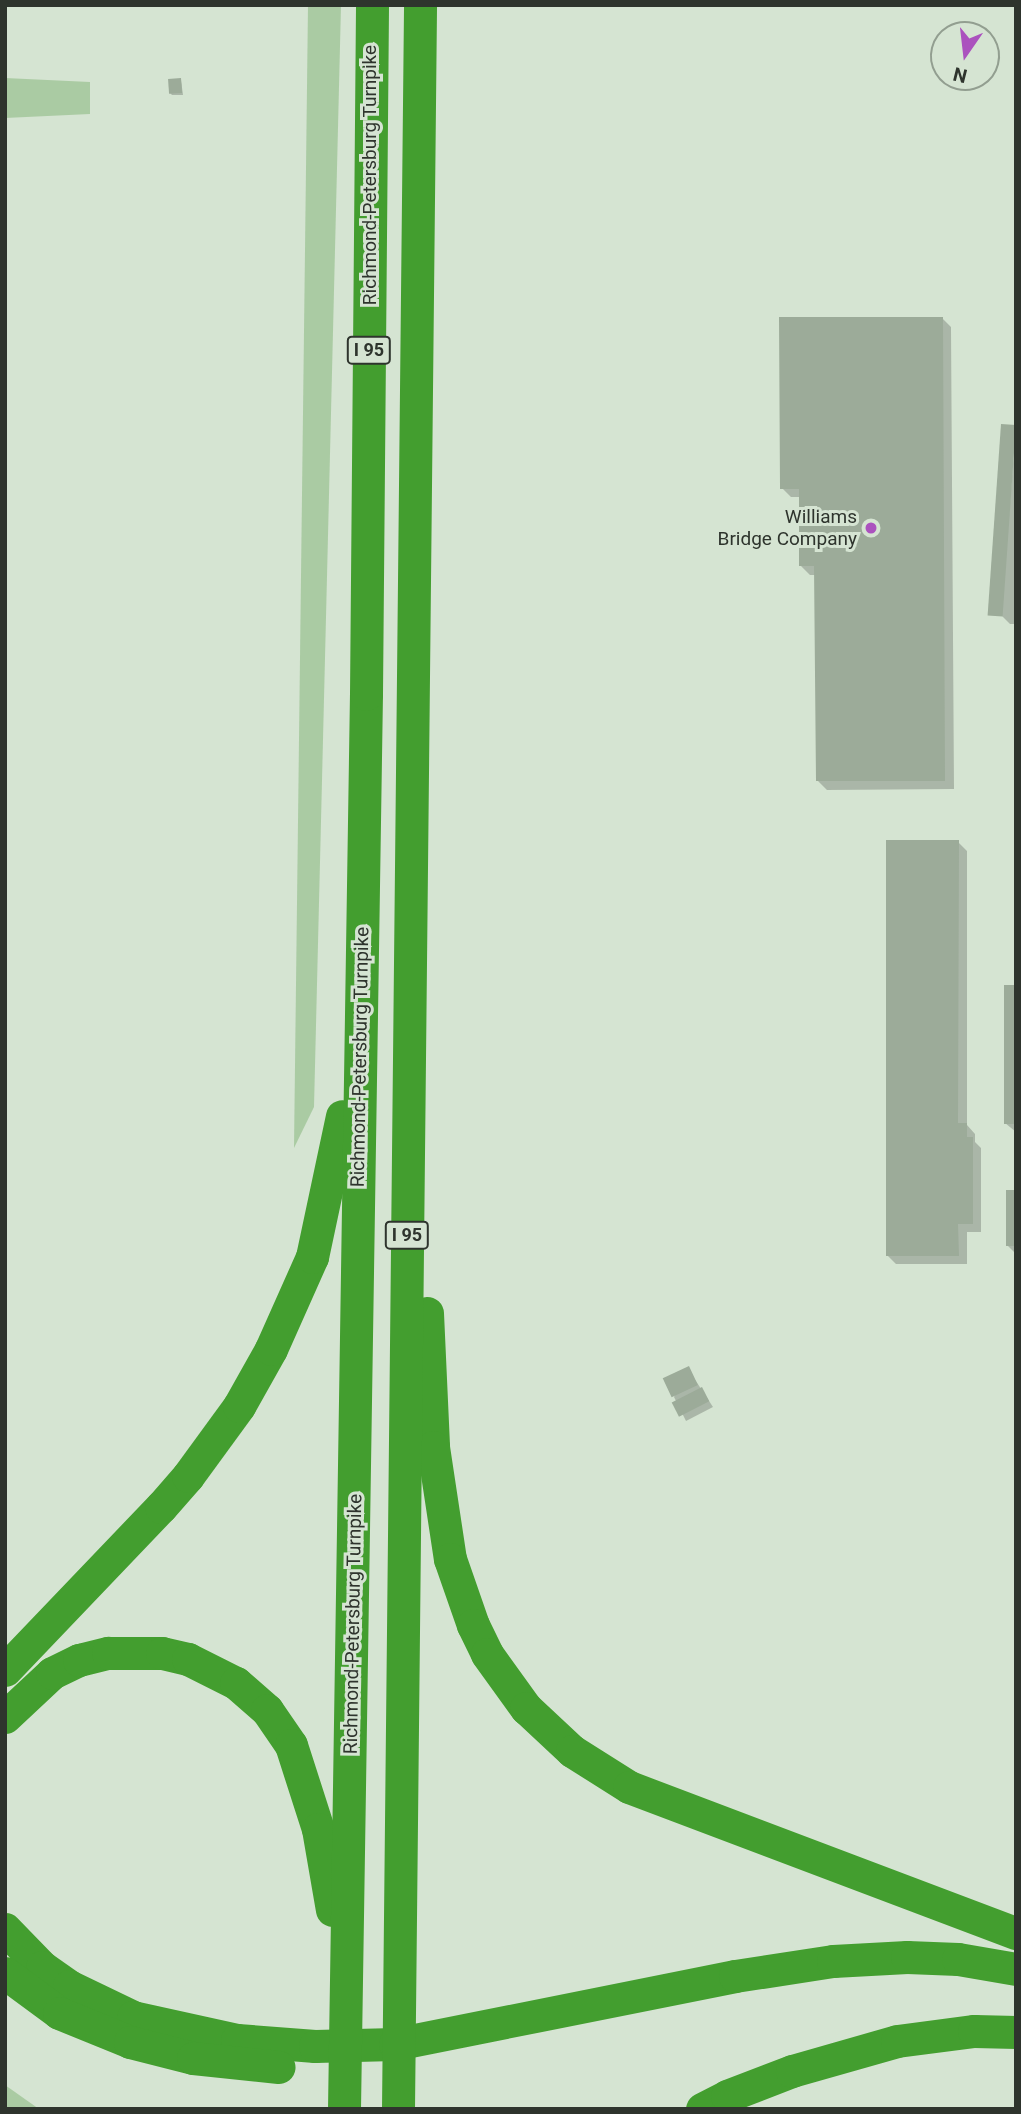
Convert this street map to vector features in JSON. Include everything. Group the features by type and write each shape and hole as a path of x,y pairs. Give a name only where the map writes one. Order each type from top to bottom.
{"highway":[{"name":"Richmond-Petersburg Turnpike","path":"343,2109 372,5"},
{"name":"I 95","path":"398,2109 420,5"},
{"path":"5,1670 188,1476 239,1406 271,1349 312,1257 323,1216 348,1078 361,939"},
{"path":"411,1030 424,1205 433,1447 439,1495 450,1559 461,1594 477,1635 504,1681 526,1708 564,1744 629,1787 1016,1933"},
{"path":"5,1717 26,1695 64,1667 92,1656 123,1651 162,1653 188,1659 236,1683 267,1710 291,1745 300,1767 326,1868 337,1972 343,2109"},
{"path":"5,1929 42,1967 69,1986 133,2017 273,2055"},
{"path":"438,2047 735,1976 833,1961 907,1957 958,1959 1016,1969"},
{"path":"5,1973 59,2013 130,2042 193,2057 273,2055 354,2046 438,2047 822,1982 905,1977 959,1979 1016,1989"},
{"path":"702,2109 792,2071 897,2041 974,2031 1016,2032"}],"green space":[{"path":"308,5 341,5 314,1107 294,1148"},
{"path":"5,78 90,82 90,114 5,118"},
{"path":"5,2085 39,2109 5,2109"}],"building":[{"path":"181,78 182,93 169,94 168,79"},
{"name":"Williams Bridge Company","path":"779,317 943,317 945,781 816,781 814,566 799,566 799,489 780,489"},
{"path":"1001,424 1016,425 1003,617 988,616"},
{"path":"886,840 959,840 958,1123 967,1123 967,1137 973,1137 973,1224 958,1224 959,1256 886,1256"},
{"path":"1004,985 1016,985 1016,1124 1004,1124"},
{"path":"1006,1190 1016,1190 1016,1246 1006,1246"},
{"path":"689,1366 698,1385 672,1397 663,1378"},
{"path":"702,1387 709,1401 679,1417 672,1402"}],"place":[{"name":"Williams Bridge Company","path":"871,528"}]}
